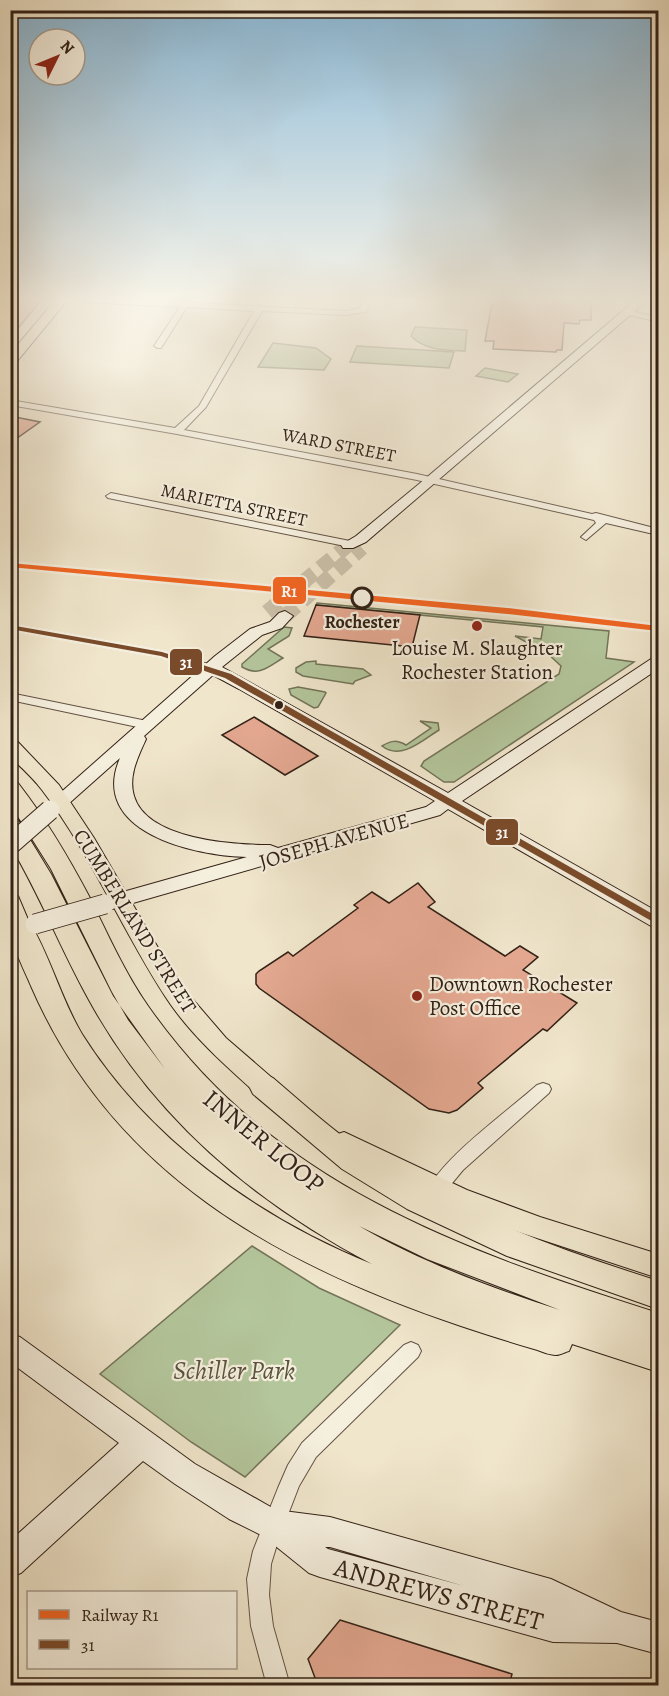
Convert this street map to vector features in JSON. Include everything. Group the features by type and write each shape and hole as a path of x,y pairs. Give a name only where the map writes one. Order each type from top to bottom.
{"highway":[{"name":"INNER LOOP","path":"10,788 52,848 100,946 138,1013 191,1081 238,1126 324,1191 428,1247 507,1279 658,1328"},
{"name":"INNER LOOP","path":"10,825 41,876 90,979 132,1048 185,1111 244,1165 338,1229 421,1272 534,1317 658,1357"},
{"path":"19,921 64,1025 93,1072 131,1119 159,1147 225,1201 312,1253 394,1290 490,1323 658,1367"},
{"path":"263,1086 347,1156 419,1200 527,1251 658,1295"}],"main road":[{"path":"355,544 553,377"},
{"path":"256,632 257,621 267,612"},
{"path":"10,845 211,669 256,632 276,625 285,616"},
{"name":"JOSEPH AVENUE","path":"19,921 112,902 423,816 449,802 657,663"},
{"path":"211,669 245,685 658,921"},
{"path":"147,725 127,758 122,783 130,808 154,830 180,842 221,851 260,851 320,845"},
{"name":"CUMBERLAND STREET","path":"10,746 49,785 55,806 84,838 112,902 181,1001 217,1044 263,1086 309,1120 349,1145 438,1188 525,1223 658,1266"},
{"name":"ANDREWS STREET","path":"10,1346 185,1474 240,1508 274,1525 320,1562 553,1626 617,1627"},
{"path":"10,1562 107,1476 141,1442"},
{"name":"ANDREWS STREET","path":"274,1525 330,1532 405,1555 551,1594 617,1627 658,1638"}],"street":[{"path":"177,431 202,407 219,377"},
{"name":"WARD STREET","path":"10,402 177,431 432,481 596,516 658,532"},
{"name":"MARIETTA STREET","path":"111,496 355,544"},
{"path":"586,537 601,523 596,516"},
{"path":"10,627 155,652 211,669"},
{"path":"10,696 111,715 147,725"},
{"path":"438,1188 457,1165 543,1089"},
{"path":"279,1686 263,1629 258,1589 260,1564 293,1474 305,1456 411,1351"}],"green space":[{"path":"482,377 514,377 508,382"},
{"path":"317,603 609,631 606,658 634,662 454,782 444,782 421,766 424,761 559,674 561,666 547,653 515,636 541,639 543,627 316,605"},
{"path":"284,627 292,628 289,636 268,649 283,658 258,671 242,667 242,664"},
{"path":"316,661 316,664 363,669 371,675 353,684 303,676 296,672 296,668 306,662"},
{"path":"298,687 326,693 318,707 314,708 291,695 289,689"},
{"path":"420,721 438,723 439,730 404,750 389,750 382,746 394,741 406,745 431,728"},
{"name":"Schiller Park","path":"252,1246 319,1288 400,1325 245,1477 191,1442 100,1374"}],"building":[{"path":"10,416 40,422 10,443"},
{"name":"Louise M. Slaughter Rochester Station","path":"316,605 420,615 412,647 304,636"},
{"path":"254,717 318,756 285,775 222,735"},
{"name":"Downtown Rochester Post Office","path":"418,883 435,902 428,907 505,956 520,946 538,957 523,970 577,1003 547,1031 543,1029 478,1083 483,1088 457,1110 449,1113 429,1109 256,984 256,974 259,971 288,952 293,956 358,908 354,905 372,892 389,903"},
{"path":"340,1620 512,1674 509,1686 318,1686 308,1659"}],"tunnel":[{"path":"267,612 348,545"},
{"path":"285,616 362,548"}],"rail line":[{"name":"R1","path":"10,565 507,611 658,629"}],"transit line":[{"name":"31","path":"10,627 162,654 228,676 658,921"}],"place":[{"name":"Rochester","path":"362,598"},
{"name":"Louise M. Slaughter Rochester Station","path":"477,626"},
{"name":"Downtown Rochester Post Office","path":"417,996"}]}
